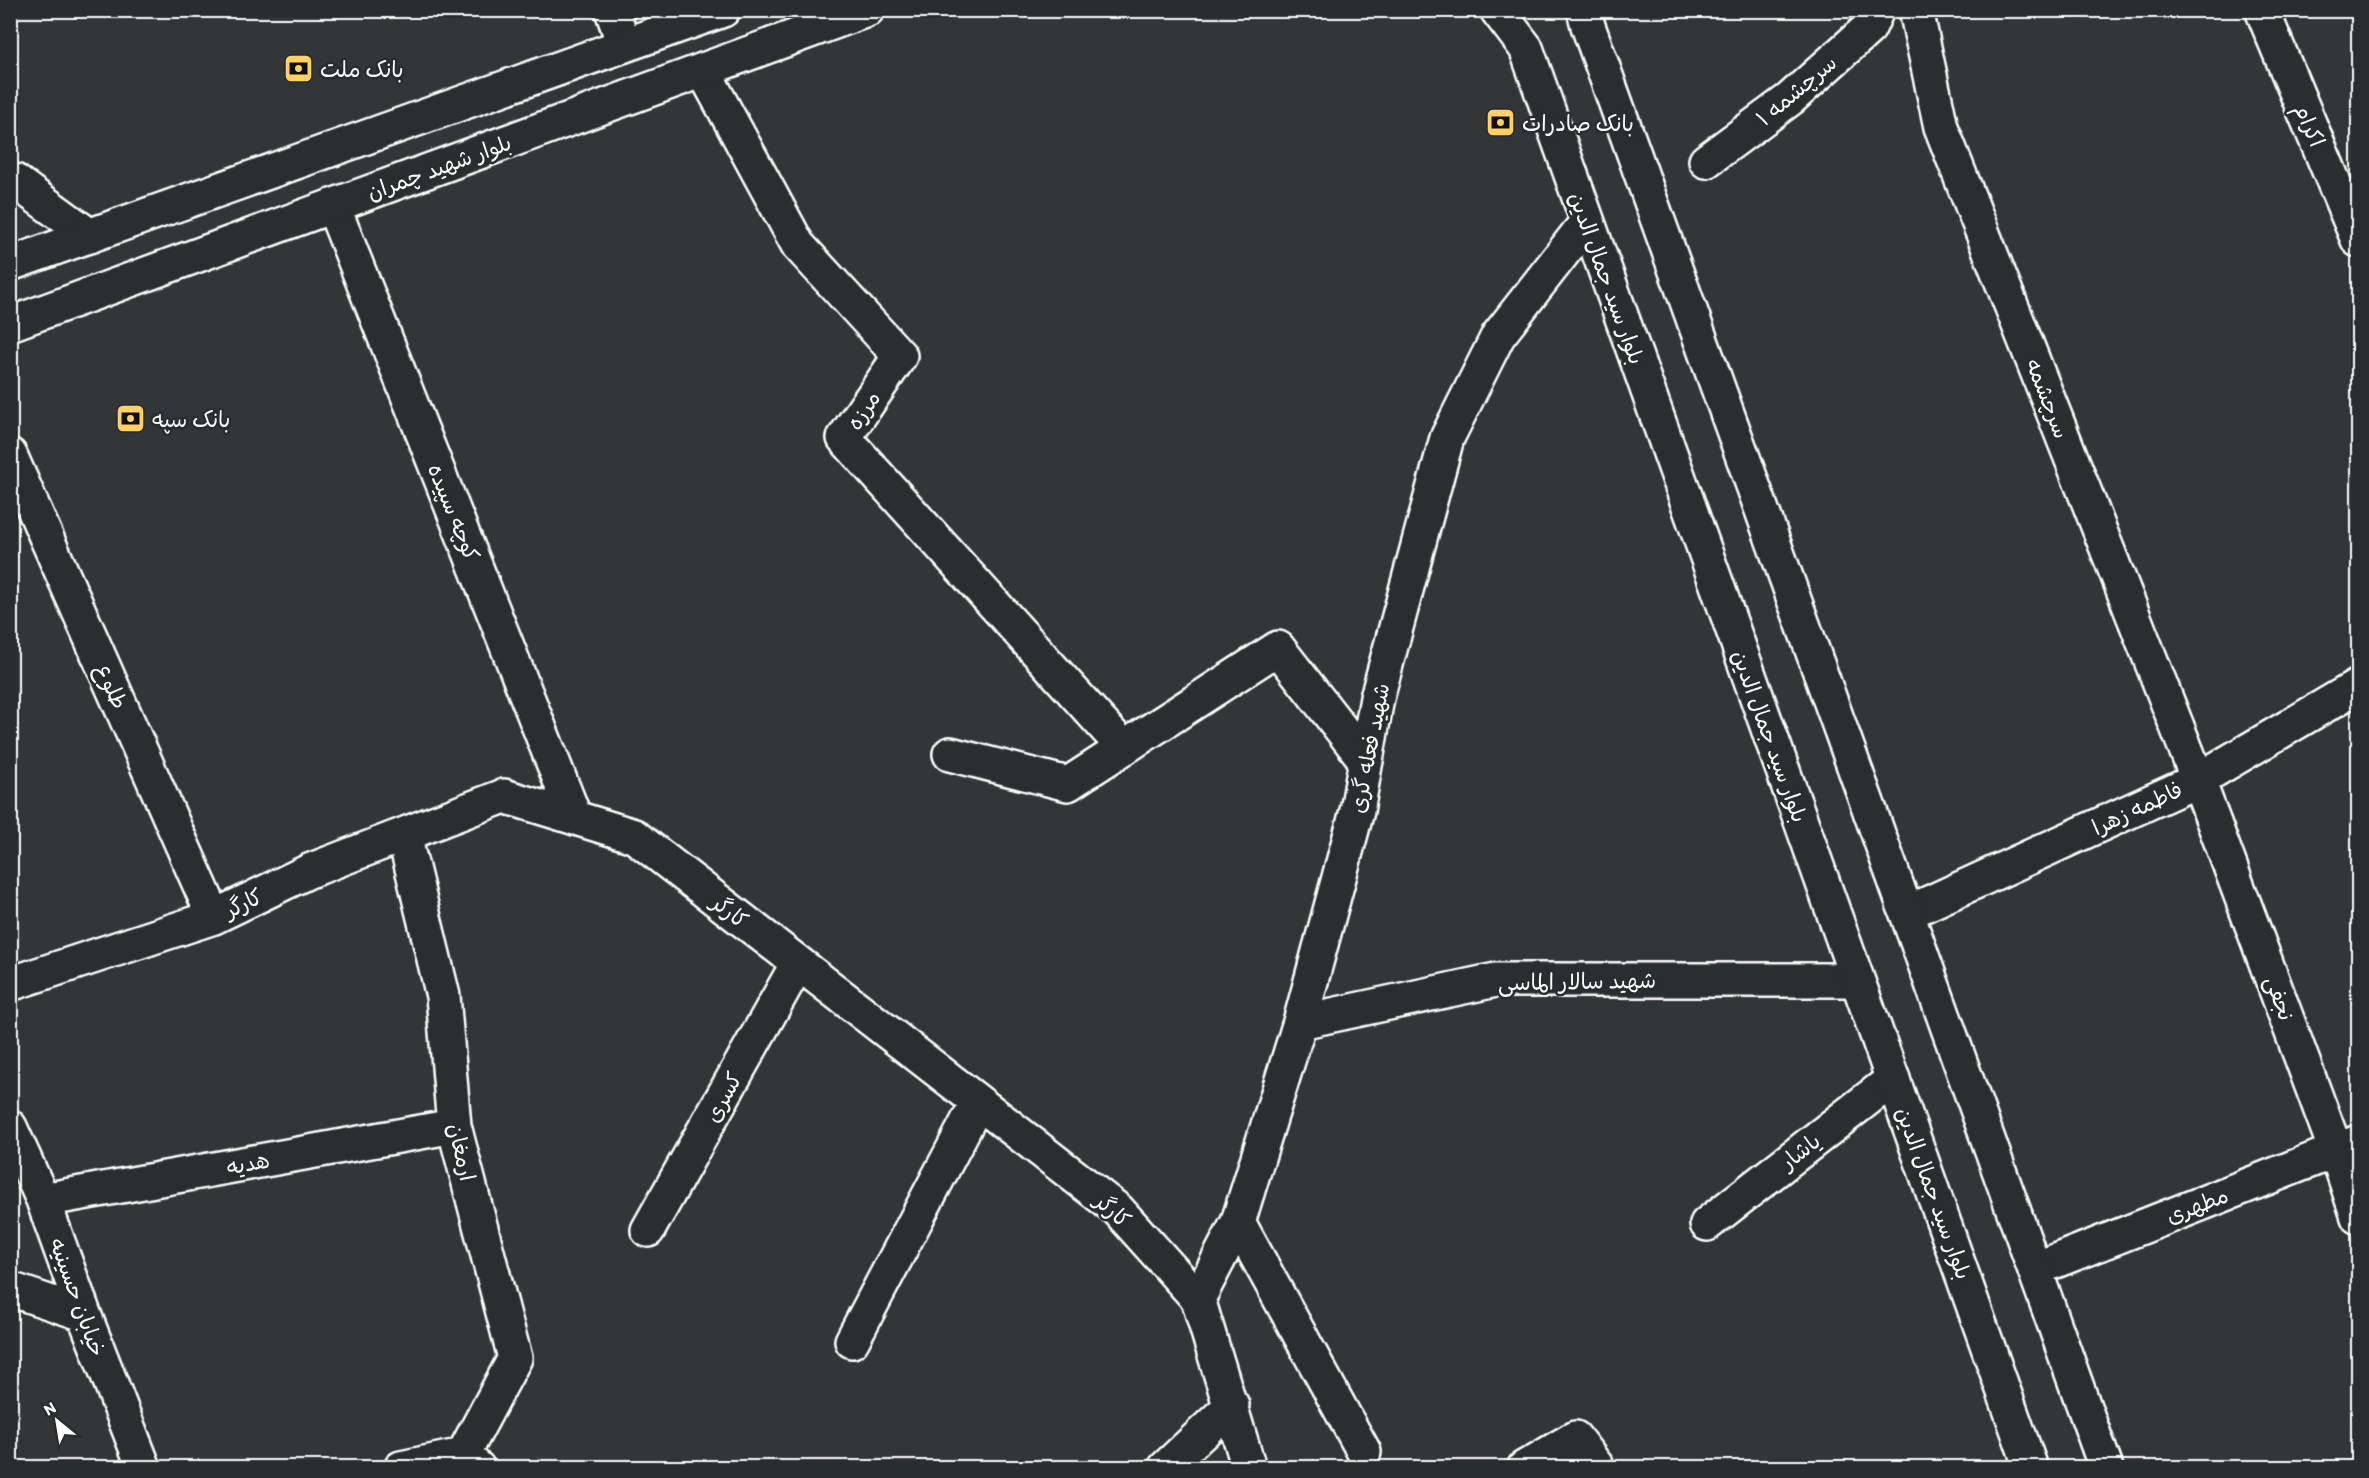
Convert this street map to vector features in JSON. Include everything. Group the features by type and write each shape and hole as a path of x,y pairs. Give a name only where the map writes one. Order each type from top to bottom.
{"street":[{"path":"612,10 624,45"},
{"path":"10,264 723,10"},
{"name":"بلوار شهید چمران","path":"10,324 867,10"},
{"name":"بلوار سید جمال الدین","path":"1497,10 1526,48 2031,1467"},
{"path":"1584,10 2106,1467"},
{"name":"سرچشمه ۱","path":"1706,161 1790,99 1869,28 1877,10"},
{"name":"سرچشمه","path":"1916,10 1941,127 2198,780"},
{"name":"اکرام","path":"2262,10 2358,240"},
{"name":"مرزه","path":"703,70 798,245 900,356 844,438 1124,748"},
{"path":"10,181 15,181 90,236"},
{"name":"کوچه سپیده","path":"333,206 575,818"},
{"name":"شهید فعله گری","path":"1198,1299 1238,1222 1300,1022 1357,811 1377,698 1447,438 1498,336 1587,222"},
{"name":"طلوع","path":"10,455 214,917"},
{"path":"950,754 1068,784 1278,648 1366,761"},
{"name":"فاطمه زهرا","path":"1907,913 2198,780 2358,686"},
{"name":"نجفی","path":"2198,780 2347,1146 2358,1216"},
{"name":"کارگر","path":"10,984 214,917 309,871 504,796 634,836 1118,1210 1198,1299 1249,1467"},
{"name":"ارمغان","path":"404,835 443,996 454,1126 515,1358 470,1461"},
{"name":"کسری","path":"648,1230 798,963"},
{"name":"شهید سالار الماسی","path":"1300,1022 1496,980 1857,980"},
{"name":"یاشار","path":"1707,1224 1893,1079"},
{"path":"852,1341 978,1102"},
{"name":"هدیه","path":"43,1200 454,1126"},
{"name":"خیابان حسینیه","path":"10,1128 43,1200 84,1314 134,1467"},
{"name":"مطهری","path":"2035,1269 2347,1146"},
{"path":"1238,1222 1364,1452"},
{"path":"10,1289 84,1314"},
{"path":"1166,1467 1232,1405"},
{"path":"1524,1467 1575,1438 1598,1467"},
{"path":"401,1467 470,1461"}],"place":[{"name":"بانک ملت","path":"299,69"},
{"name":"بانک صادرات","path":"1501,123"},
{"name":"بانک سپه","path":"131,419"}]}
